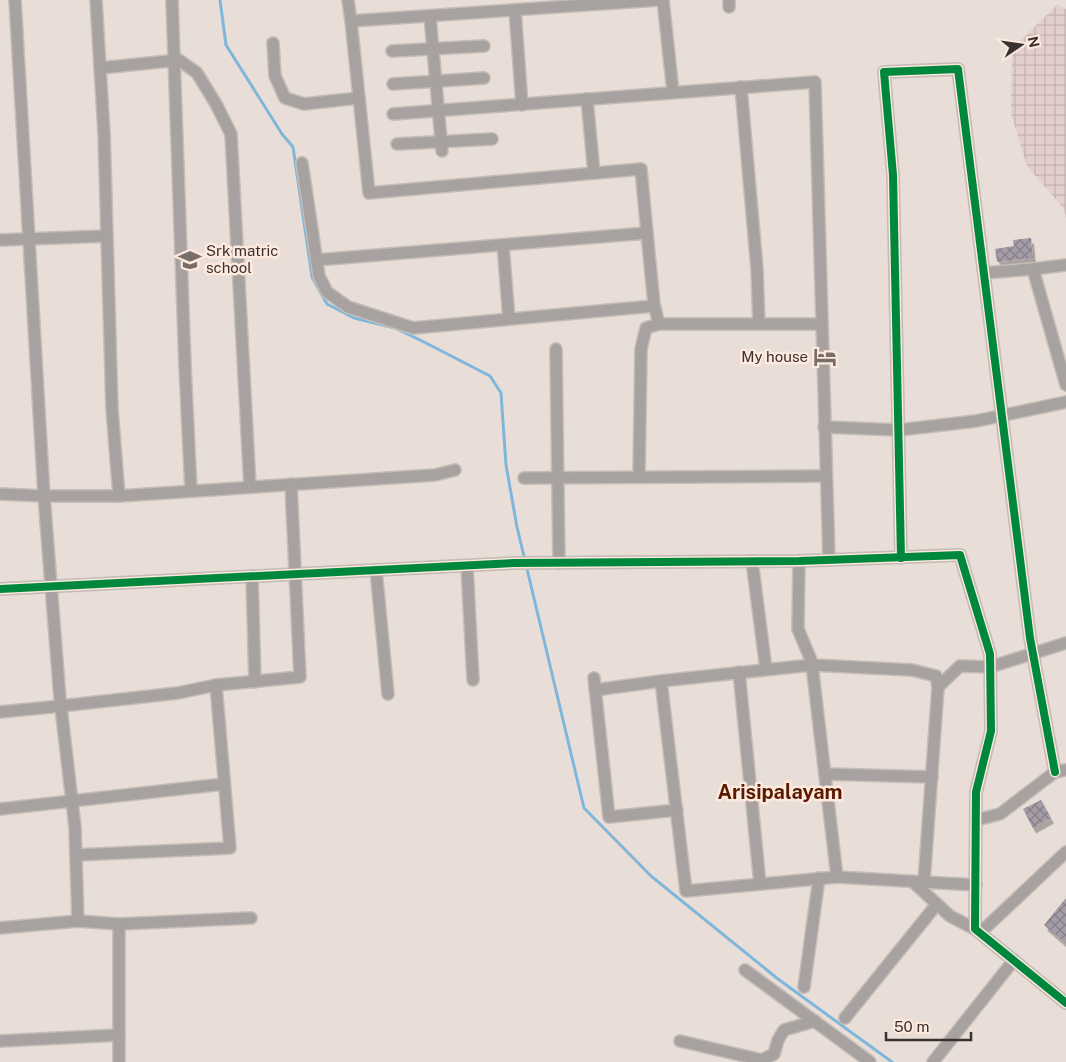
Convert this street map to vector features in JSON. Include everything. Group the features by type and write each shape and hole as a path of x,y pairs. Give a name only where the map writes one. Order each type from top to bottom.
{"street":[{"path":"15,0 44,496 61,706 72,801 78,921"},
{"path":"96,0 107,236 112,409 120,496"},
{"path":"172,0 184,356 191,491"},
{"path":"348,0 370,193 641,169 654,306 659,324"},
{"path":"351,21 604,2 659,0"},
{"path":"663,0 673,92"},
{"path":"515,10 522,105"},
{"path":"430,16 441,146"},
{"path":"272,43 275,76 285,98 304,104 359,98"},
{"path":"392,51 484,46"},
{"path":"100,68 179,60 197,73 216,104 231,134 250,487"},
{"path":"901,558 893,175 884,72 958,69 1033,654 1061,771 1000,814 976,820"},
{"path":"393,84 484,78"},
{"path":"393,114 814,82 829,560"},
{"path":"740,87 757,269 759,324"},
{"path":"587,99 594,173"},
{"path":"397,144 441,146 492,139"},
{"path":"302,162 319,276 326,292 348,307 414,328 654,306"},
{"path":"316,260 647,233"},
{"path":"0,240 107,236"},
{"path":"503,245 509,319"},
{"path":"984,273 1066,265"},
{"path":"1033,269 1066,385"},
{"path":"640,477 641,349 646,328 659,324 821,324"},
{"path":"556,349 556,478 559,563"},
{"path":"824,427 899,430 976,421 1066,402"},
{"path":"0,494 120,496 435,474 454,470"},
{"path":"524,478 826,476"},
{"path":"0,712 178,693 216,685 300,677 291,484"},
{"path":"0,589 526,563 752,562 960,555 990,654 991,731 976,792 978,931"},
{"path":"800,561 798,629 812,664 837,877"},
{"path":"752,562 766,670"},
{"path":"467,566 474,680"},
{"path":"376,570 388,694"},
{"path":"252,576 255,682"},
{"path":"938,687 960,666 990,667 1066,643"},
{"path":"595,690 812,664 912,670 936,676 938,687 932,777 918,882 950,916 978,931 1066,1003"},
{"path":"739,672 760,884"},
{"path":"594,678 609,817 677,810"},
{"path":"661,681 686,891 837,877 976,886"},
{"path":"76,855 230,848 216,685"},
{"path":"825,774 932,777"},
{"path":"0,809 224,784"},
{"path":"978,931 1066,852"},
{"path":"804,987 819,878"},
{"path":"845,1018 937,904"},
{"path":"0,928 78,921 119,924 251,918"},
{"path":"119,924 119,1062"},
{"path":"933,1062 1014,960"},
{"path":"745,970 870,1062"},
{"path":"680,1040 762,1060 774,1054 778,1040 784,1030 815,1021"},
{"path":"0,1041 119,1035"}],"shaded area":[{"path":"1057,5 1066,9 1066,218 1064,209 1027,166 1011,114 1012,49"}],"building":[{"path":"1031,238 1033,258 997,262 995,249 1014,246 1013,240"},
{"path":"1041,800 1051,818 1033,828 1023,809"},
{"path":"1066,898 1066,944 1044,925"}],"waterway":[{"path":"220,0 226,45 282,134 293,147 312,277 327,304 354,318 395,328 424,342 490,376 501,393 506,465 517,527 584,808 651,876 778,979 892,1062"}],"cycle path":[{"path":"901,558 893,175 884,72 958,69 1030,638 1055,772"},
{"path":"0,589 515,563 799,561 960,555 990,654 991,731 976,792 975,929 1066,1003"}],"place":[{"name":"Srk matric school","path":"190,260"},
{"name":"My house","path":"825,357"}],"district":[{"name":"Arisipalayam","path":"780,792"}]}
